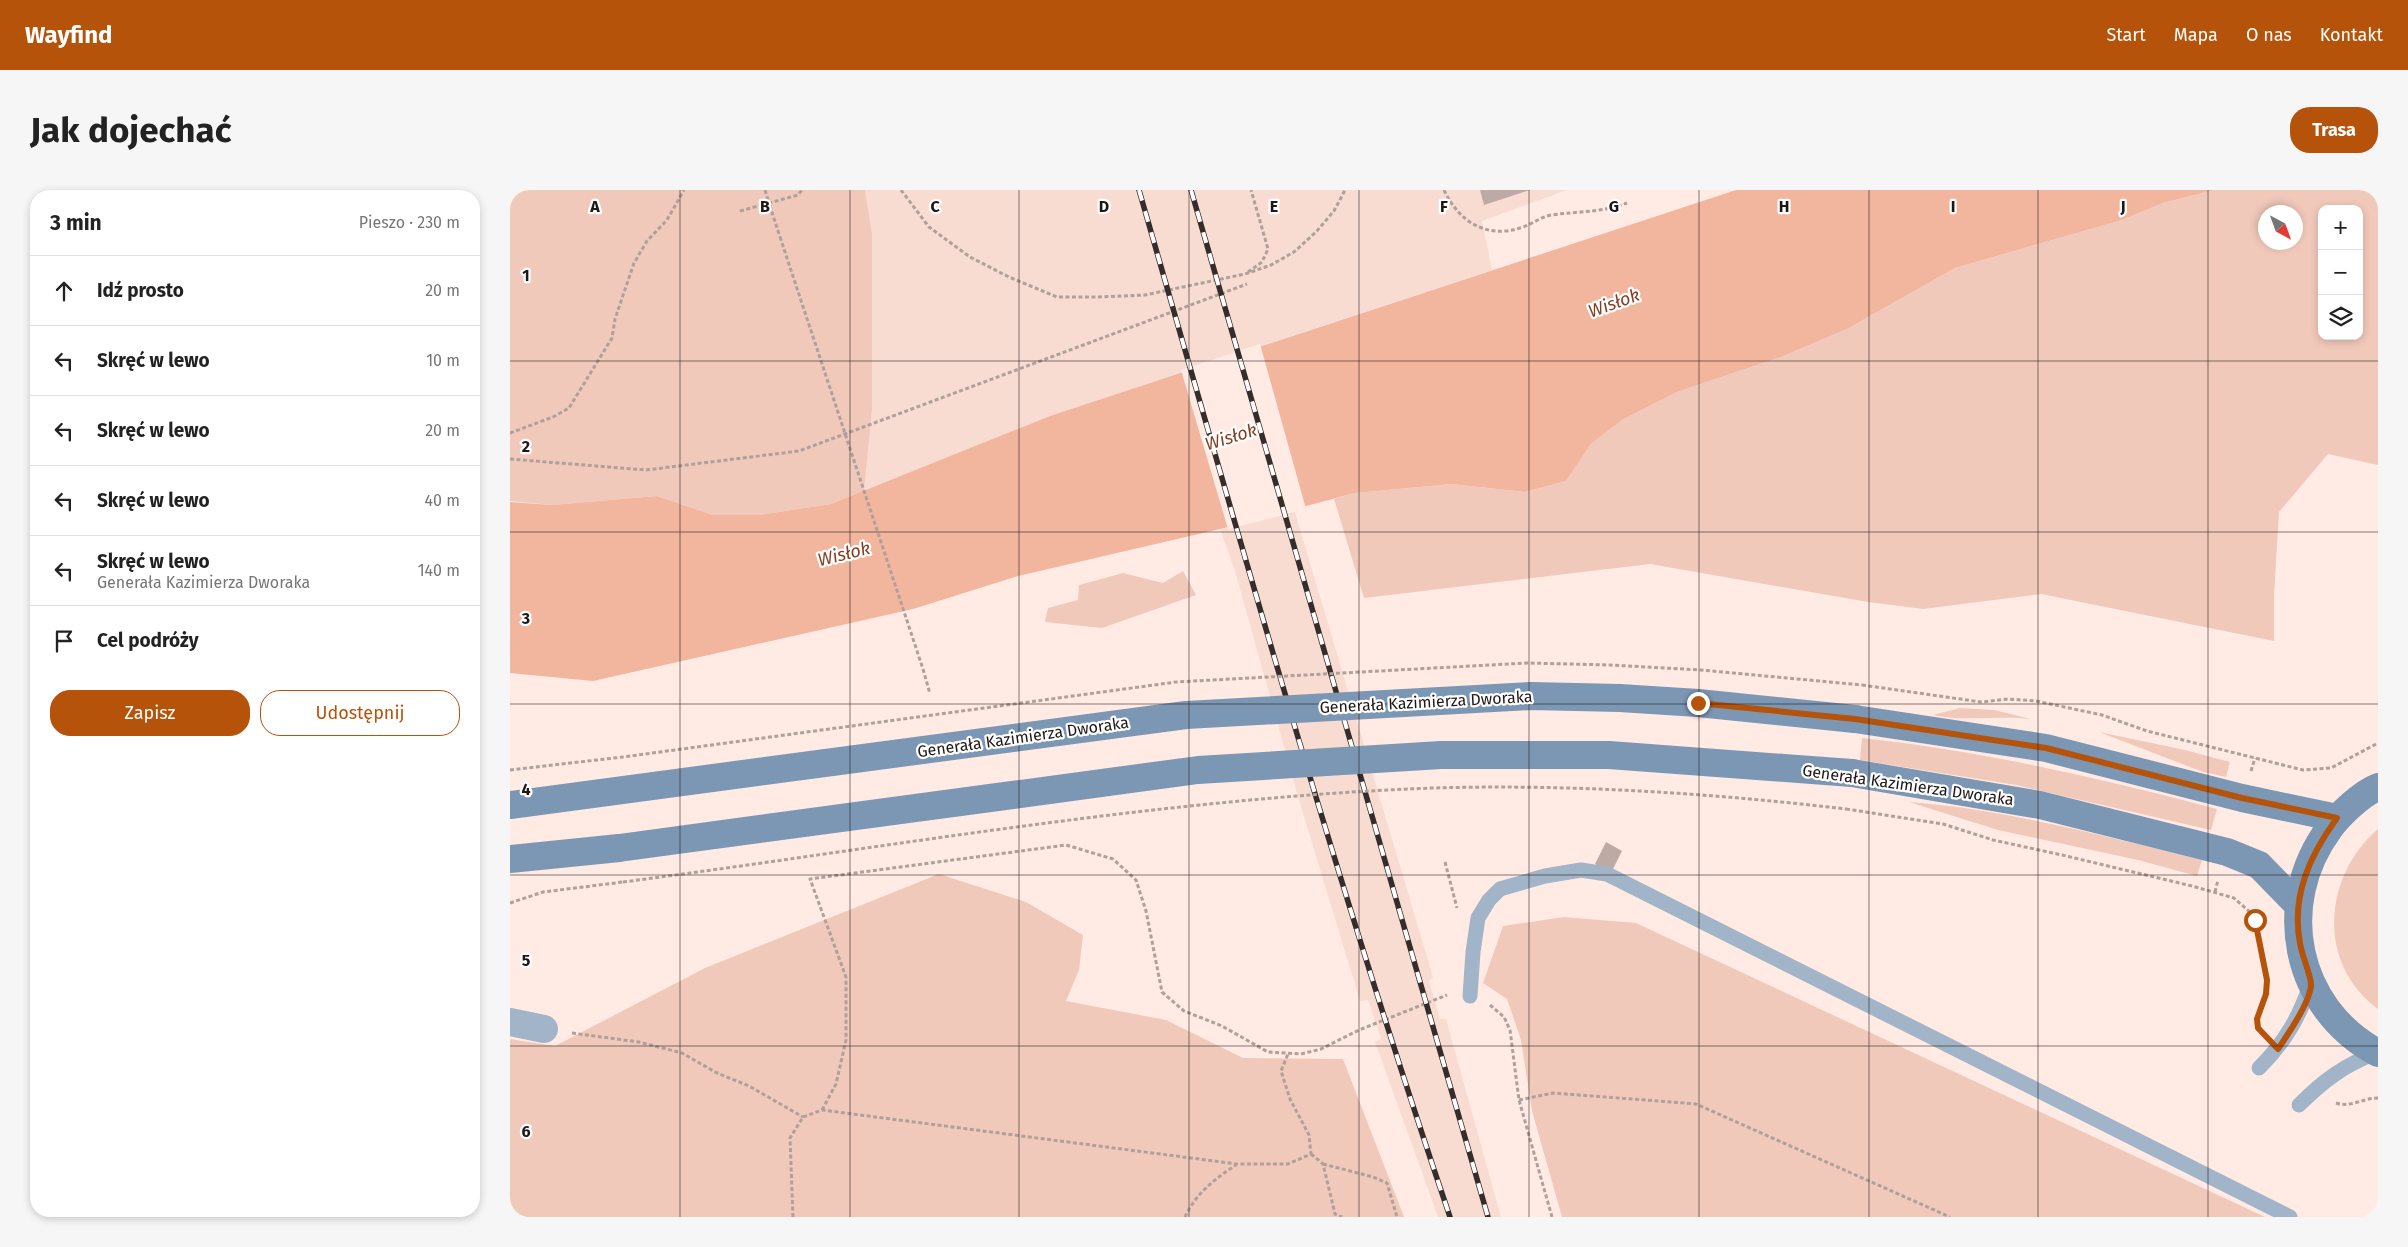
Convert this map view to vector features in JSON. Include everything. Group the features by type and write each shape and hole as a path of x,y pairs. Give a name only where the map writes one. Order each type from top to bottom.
{"main road":[{"name":"Generała Kazimierza Dworaka","path":"510,805 1186,715 1531,696 1620,698 1698,703 1855,719 2046,748 2242,798 2337,818"},
{"name":"Generała Kazimierza Dworaka","path":"510,859 619,848 1198,770 1412,757 1529,754 1609,755 1852,773 2040,805 2227,852 2259,865 2298,905"},
{"path":"2377,1053 2356,1040 2338,1023 2323,1004 2311,983 2302,958 2298,932 2298,905 2305,873 2315,851 2337,818 2378,787"}],"street":[{"path":"510,1022 544,1029"}],"lane":[{"path":"1470,996 1478,918 1489,900 1500,889 1545,876 1580,870 1607,874 2290,1217"},
{"path":"2259,1068 2278,1049 2300,1014 2311,983"},
{"path":"2298,1104 2330,1076 2358,1059 2377,1053"}],"path":[{"path":"510,434 554,417 569,408 612,338 615,319 634,264 647,241 667,220 684,190"},
{"path":"765,190 930,694"},
{"path":"740,211 798,195 802,190"},
{"path":"902,190 929,227 970,257 1009,277 1057,297 1145,295 1245,274 1271,265 1294,252 1316,232 1334,211 1345,190"},
{"path":"1245,274 1262,262 1268,248 1251,190"},
{"path":"1444,190 1456,212 1477,226 1494,230 1510,230 1523,227 1549,216 1607,211 1627,203"},
{"path":"510,459 646,470 799,451 1247,284"},
{"path":"1862,685 1981,702 2008,699 2036,701 2102,715 2147,731 2232,750 2303,770 2331,768 2378,743"},
{"path":"510,903 543,892 1217,802 1431,788 1603,789 1743,798 1846,809 1943,824 1993,840 2072,857 2234,898 2251,913 2257,926 2267,980 2266,994 2257,1019 2258,1028 2278,1049"},
{"path":"822,1110 836,1084 846,1040 846,977 810,880 1066,845 1113,859 1136,880 1146,911 1162,992 1184,1011 1238,1034 1268,1052 1301,1054 1321,1049 1359,1030 1448,994 1480,999 1494,1008 1504,1017 1510,1030 1518,1100 1552,1217"},
{"path":"1445,862 1457,908"},
{"path":"544,1029 639,1042 682,1053 717,1073 749,1086 803,1117"},
{"path":"1288,1054 1281,1071 1290,1099 1309,1135 1311,1154 1323,1164 1373,1177 1387,1183 1397,1217"},
{"path":"2317,1086 2331,1100 2342,1105 2378,1098"},
{"path":"1518,1100 1553,1093 1696,1104 1950,1217"},
{"path":"793,1217 790,1138 803,1117 822,1110 1237,1164 1288,1164 1311,1154"},
{"path":"1185,1217 1198,1196 1215,1179 1237,1164"},
{"path":"1323,1164 1335,1214 1342,1217"}],"shaded area":[{"path":"510,190 865,190 872,233 872,410 864,491 831,504 759,515 713,515 657,496 552,505 510,501"},
{"path":"865,190 1567,190 1482,221 1492,270 1050,416 864,491 872,410 872,233"},
{"path":"2214,190 2378,190 2378,465 2328,454 2279,512 2274,595 2274,641 2041,594 1923,609 1868,602 1650,564 1364,598 1334,499 1355,493 1451,484 1525,492 1566,481 1591,444 1622,420 1677,392 1781,357 1847,329 1955,268 2122,220 2163,203"},
{"path":"1294,509 1433,977 1429,981 1440,1019 1446,1019 1501,1217 1438,1217 1375,1042 1381,1039 1368,1000 1360,1001 1298,797 1235,571 1220,529"},
{"path":"1183,571 1196,595 1102,628 1045,622 1048,608 1078,600 1079,585 1123,573 1163,583"},
{"path":"1960,708 1994,710 2031,719 1957,718 1933,715"},
{"path":"2099,732 2185,750 2230,762 2226,777 2203,772"},
{"path":"1862,738 1952,750 2041,767 2217,809 2211,830 2016,785 1860,760"},
{"path":"1909,802 2019,817 2202,860 2197,876 2138,860 1998,830"},
{"path":"2378,829 2378,1009 2358,990 2344,968 2336,945 2334,920 2337,895 2346,871 2360,848"},
{"path":"939,874 1026,902 1083,935 1079,970 1066,1001 1166,1020 1243,1058 1343,1059 1404,1217 510,1217 510,1039 555,1046 705,968"},
{"path":"1564,917 1636,923 2265,1217 1562,1217 1532,1111 1521,1040 1507,999 1483,983 1503,926"}],"water":[{"name":"Wisłok","path":"1736,190 2214,190 2163,203 2122,220 1955,268 1847,329 1781,357 1677,392 1622,420 1591,444 1566,481 1525,492 1451,484 1355,493 1220,529 1018,576 913,609 593,681 510,673 510,502 552,505 657,496 713,515 759,515 831,504 1050,416"}],"pier":[{"path":"1260,344 1306,509 1228,529 1181,370"}],"building":[{"path":"1480,190 1530,190 1484,205"},
{"path":"1606,842 1622,851 1611,873 1595,864"}],"railway":[{"path":"1139,190 1327,834 1450,1217"},
{"path":"1191,190 1488,1217"}],"route":[{"path":"1698,703 1855,719 2046,748 2242,798 2337,818 2318,844 2305,873 2298,905 2298,932 2302,958 2311,983 2300,1014 2278,1049 2258,1028 2257,1019 2266,994 2267,980 2255,920"}]}
